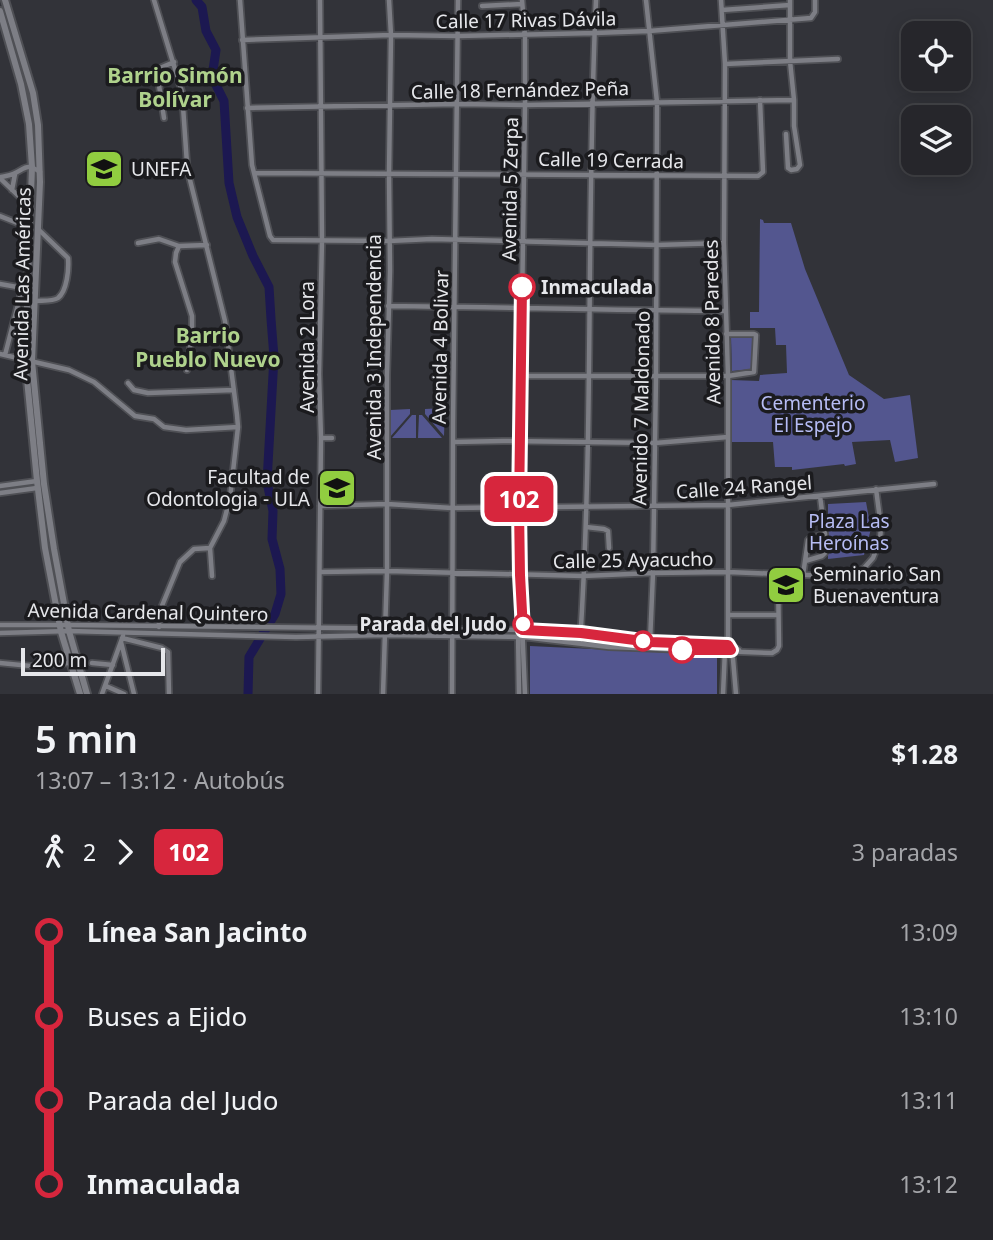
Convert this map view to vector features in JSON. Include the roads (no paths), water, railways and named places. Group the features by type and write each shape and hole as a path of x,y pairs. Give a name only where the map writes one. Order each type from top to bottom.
{"street":[{"name":"Avenida Las Américas","path":"5,0 33,93 38,125 38,209 33,228 28,289 28,360 37,484 45,548 64,628 87,694"},
{"path":"153,0 182,92 189,172 225,321 238,427 230,498 224,521 211,548 212,576"},
{"path":"240,0 254,173 271,239 656,245 724,243"},
{"name":"Avenida 2 Lora","path":"318,694 321,438 320,0"},
{"name":"Avenida 3 Independencia","path":"383,694 387,571 391,35 389,0"},
{"name":"Avenida 4 Bolivar","path":"452,694 458,0"},
{"path":"580,643 587,507 589,243 596,0"},
{"name":"Avenido 7 Maldonado","path":"646,0 657,102 656,376 650,649"},
{"name":"Avenido 8 Paredes","path":"721,0 725,64 728,645"},
{"name":"Calle 17 Rivas Dávila","path":"242,40 391,35 525,36 649,31 811,18 815,12 815,0"},
{"path":"482,6 522,2"},
{"name":"Avenida 5 Zerpa","path":"521,636 519,508 525,105 522,2"},
{"path":"722,10 790,2 794,130 800,165 797,169 788,168 786,134"},
{"name":"Avenida Las Américas","path":"0,11 27,107 33,228"},
{"path":"725,64 838,59"},
{"path":"164,118 157,72 174,62"},
{"name":"Calle 19 Cerrada","path":"254,173 758,176 763,172 760,100"},
{"name":"Calle 18 Fernández Peña","path":"247,108 794,100"},
{"path":"38,209 30,208 0,178 24,168 32,167 40,172"},
{"path":"12,190 15,174"},
{"path":"0,216 33,228 68,258 64,286 59,297 54,300 34,301"},
{"path":"138,243 159,239 179,246 207,244"},
{"path":"179,246 175,262 192,316 187,370"},
{"path":"0,284 28,289 3,354 69,370 94,382 135,416 155,419 164,427 186,430 238,427"},
{"name":"Avenida Las Américas","path":"28,289 34,301 28,360 69,663 80,694"},
{"path":"388,306 725,311"},
{"path":"522,376 728,376 754,371 756,335 726,334"},
{"path":"128,383 134,390 148,393 234,390"},
{"path":"453,442 655,443 728,437"},
{"path":"321,438 331,438"},
{"path":"0,486 37,484"},
{"path":"0,492 37,484"},
{"name":"Calle 24 Rangel","path":"320,506 519,508 728,505 934,484"},
{"name":"Calle 25 Ayacucho","path":"320,572 583,576 728,572 832,576 854,574 864,568 876,553 880,540 876,489"},
{"path":"805,561 824,554 825,534 820,496"},
{"path":"586,527 608,531 609,548"},
{"path":"803,575 807,540 825,534"},
{"path":"159,627 159,613 180,562 194,549 211,548"},
{"path":"728,615 778,615 778,574"},
{"name":"Avenida Cardenal Quintero","path":"0,633 64,628 122,637 521,636 609,647 772,653 779,646 778,615"},
{"name":"Avenida Cardenal Quintero","path":"0,625 64,628 177,626 521,630 581,633 650,642 728,645"},
{"path":"519,694 521,636"},
{"path":"521,636 525,694"},
{"path":"102,694 122,637"},
{"path":"122,637 134,694"},
{"path":"122,637 168,652 169,694"},
{"path":"723,694 728,645 742,651"},
{"path":"728,650 736,694"},
{"path":"0,663 31,666 69,663"},
{"path":"92,663 113,665"},
{"path":"106,686 124,694"}],"waterway":[{"path":"196,0 202,7 206,31 216,50 212,77 224,101 229,183 237,217 269,287 274,357 267,482 273,511 272,539 280,569 281,594 275,614 249,657 248,694"}],"place":[{"name":"UNEFA","path":"104,169"},
{"name":"Inmaculada","path":"522,287"},
{"name":"Facultad de Odontologia - ULA","path":"337,488"},
{"name":"Seminario San Buenaventura","path":"786,585"},
{"name":"Parada del Judo","path":"523,624"}],"district":[{"name":"Barrio Simón Bolívar","path":"175,87"},
{"name":"Barrio Pueblo Nuevo","path":"208,347"}],"park label":[{"name":"Cementerio El Espejo","path":"813,414"},
{"name":"Plaza Las Heroínas","path":"849,532"}]}
